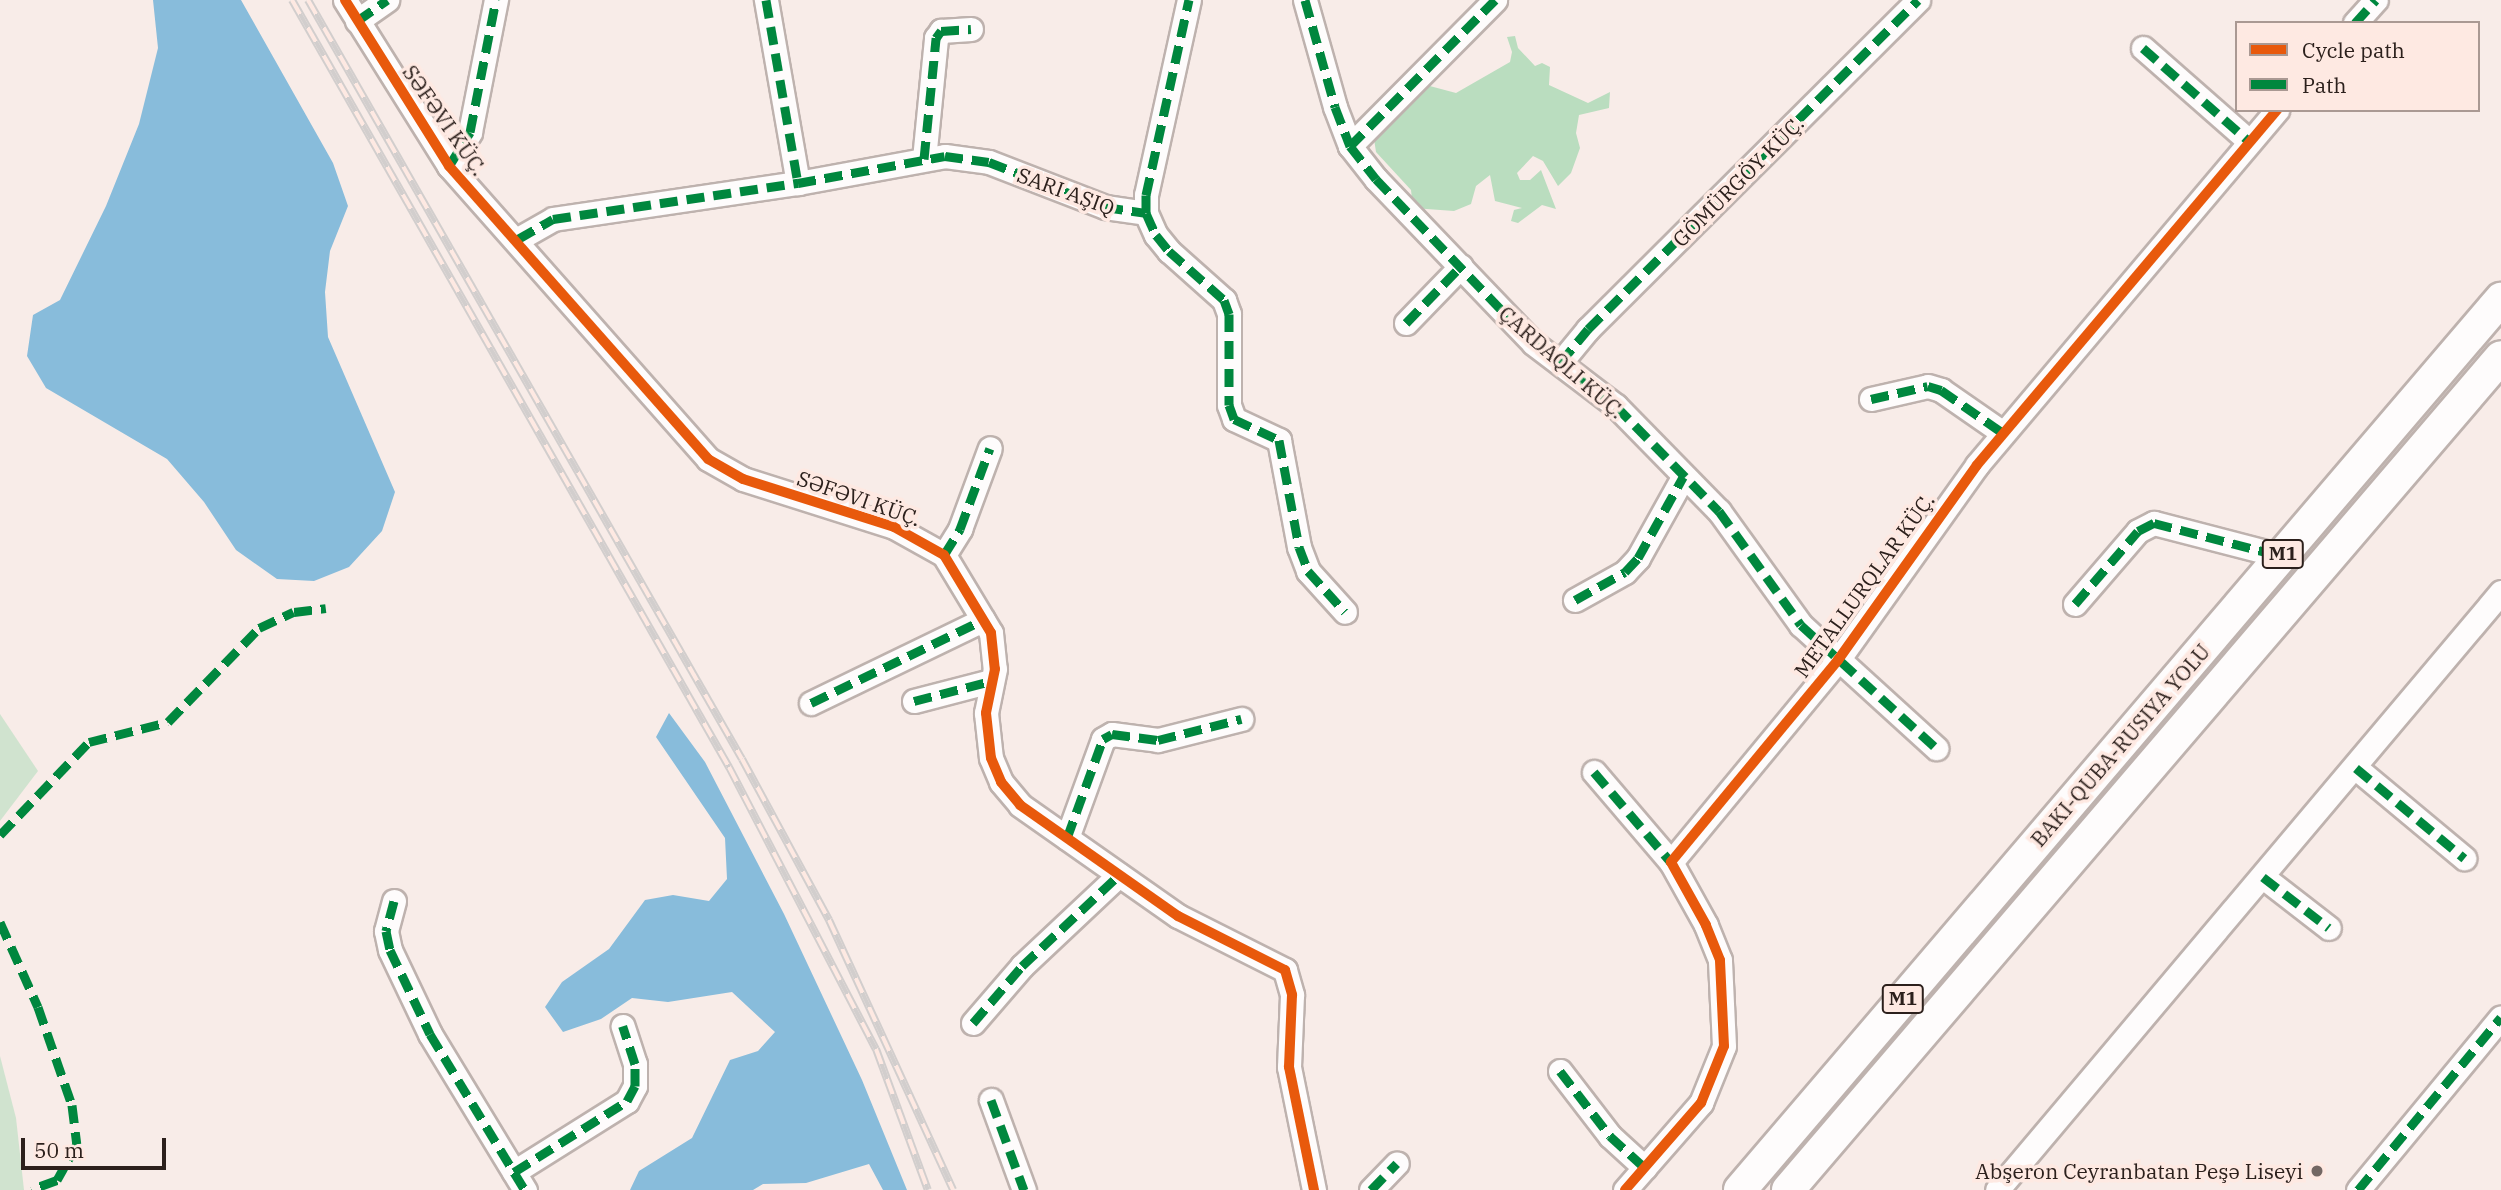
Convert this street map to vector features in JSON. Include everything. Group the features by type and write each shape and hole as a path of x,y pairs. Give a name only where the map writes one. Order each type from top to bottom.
{"highway":[{"name":"M1","path":"1740,1190 2501,299"},
{"name":"M1","path":"1788,1190 2501,357"}],"street":[{"name":"SƏFƏVI KÜÇ.","path":"345,0 449,166 518,239 708,459 743,479 894,527 944,555 984,620 995,651 986,713 991,758 1002,782 1020,805 1205,932 1286,970 1292,995 1289,1067 1314,1190"},
{"path":"357,21 387,0"},
{"path":"449,166 470,132 496,0"},
{"path":"766,0 798,183"},
{"path":"1189,0 1146,195 1146,213 1169,251 1224,300 1229,314 1229,405 1234,419 1279,440 1308,571 1345,612"},
{"path":"1305,0 1350,146 1376,180 1461,266 1506,317 1616,406 1719,511 1801,625 1937,748"},
{"path":"1350,146 1494,0"},
{"name":"GÖMÜRGÖY KÜÇ.","path":"1560,363 1588,329 1917,0"},
{"path":"2357,21 2376,0"},
{"path":"925,159 936,38 942,31 971,29"},
{"path":"2143,48 2249,141"},
{"name":"METALLURQLAR KÜÇ.","path":"1671,862 1838,660 1903,563 2003,433 2275,112"},
{"path":"518,239 553,219 798,183 944,156 989,162 1105,207 1146,213"},
{"path":"1406,323 1461,266"},
{"path":"1871,399 1928,386 1941,390 2003,433"},
{"path":"944,555 960,529 990,448"},
{"path":"1574,600 1625,572 1638,558 1683,477"},
{"path":"2075,604 2138,531 2154,523 2282,556"},
{"path":"1997,1190 2356,768 2501,592"},
{"path":"811,703 984,620"},
{"path":"914,701 991,681"},
{"path":"1067,838 1103,739 1112,734 1158,740 1241,719"},
{"path":"2356,768 2464,858"},
{"path":"1594,772 1671,862 1706,925 1720,960 1724,1046 1701,1102 1625,1190"},
{"path":"973,1023 1023,966 1119,875"},
{"path":"2263,877 2329,929"},
{"path":"394,901 386,931 390,950 430,1034 519,1181 627,1101 635,1086 635,1064 623,1026"},
{"path":"2358,1190 2501,1017"},
{"path":"1560,1071 1610,1136 1645,1167"},
{"path":"991,1100 1024,1190"},
{"path":"1371,1190 1398,1163"}],"green space":[{"path":"1515,36 1518,48 1535,66 1542,63 1550,67 1549,85 1588,103 1610,92 1609,108 1579,115 1576,133 1580,148 1571,173 1558,186 1543,161 1533,156 1517,173 1520,180 1530,180 1541,170 1556,209 1542,205 1518,223 1511,221 1514,210 1522,208 1495,201 1490,175 1476,186 1471,204 1454,211 1413,208 1411,190 1376,152 1374,139 1426,85 1456,93 1510,62 1512,52 1507,37"},
{"path":"0,714 38,771 0,821"},
{"path":"0,1056 16,1118 24,1190 0,1190"}],"water":[{"path":"153,0 241,0 333,163 348,206 330,251 325,292 328,337 395,492 382,531 349,567 314,581 277,579 236,550 204,502 167,459 46,388 27,356 33,315 60,300 106,206 139,124 158,48"},
{"path":"669,713 705,762 784,914 862,1080 907,1190 883,1190 869,1164 806,1183 763,1184 753,1190 630,1190 639,1171 692,1138 730,1060 758,1051 775,1032 732,992 668,1002 632,998 601,1019 563,1032 545,1007 562,982 609,949 645,900 673,895 709,901 727,879 725,838 656,737"}],"railway":[{"path":"292,0 729,767 876,1049 928,1190"},
{"path":"308,0 742,759 829,920 953,1190"}],"marked path":[{"path":"357,21 387,0"},
{"path":"449,166 470,132 496,0"},
{"path":"766,0 798,183"},
{"path":"1146,213 1146,195 1189,0"},
{"path":"1305,0 1335,107 1350,146 1376,179 1533,343 1616,406 1719,511 1801,625 1936,748"},
{"path":"1350,146 1495,0"},
{"path":"1560,363 1588,329 1918,0"},
{"path":"2357,21 2376,0"},
{"path":"924,159 936,38 941,31 971,29"},
{"path":"2143,48 2249,141"},
{"path":"518,239 553,219 798,183 945,156 989,162 1105,207 1146,213 1156,235 1169,251 1224,300 1229,314 1229,405 1234,419 1279,440 1299,547 1308,571 1345,612"},
{"path":"1406,323 1461,266"},
{"path":"1871,399 1928,386 1941,390 2003,433"},
{"path":"944,555 960,529 990,448"},
{"path":"1575,600 1625,572 1638,558 1683,477"},
{"path":"2075,604 2138,531 2154,523 2282,556"},
{"path":"0,835 89,742 168,722 259,628 294,612 326,608"},
{"path":"811,703 983,620"},
{"path":"914,701 991,681"},
{"path":"1067,838 1103,739 1112,734 1158,740 1241,719"},
{"path":"2356,768 2464,858"},
{"path":"1594,772 1671,862"},
{"path":"973,1023 1022,966 1119,875"},
{"path":"2263,877 2329,928"},
{"path":"394,901 386,931 390,950 430,1034 525,1190"},
{"path":"0,922 38,1007 72,1105 77,1144 57,1180 32,1189"},
{"path":"2358,1190 2501,1017"},
{"path":"514,1172 627,1101 635,1086 635,1064 623,1026"},
{"path":"1560,1071 1610,1136 1645,1168"},
{"path":"991,1100 1024,1190"},
{"path":"1371,1190 1397,1163"}],"cycle path":[{"path":"345,0 449,166 708,459 743,479 894,527 944,555 991,633 995,669 986,713 991,758 1001,782 1020,805 1178,916 1285,970 1292,995 1289,1067 1314,1190"},
{"path":"1625,1190 1701,1103 1724,1046 1720,960 1706,925 1671,862 1838,660 1977,465 2275,112"}],"place":[{"name":"Abşeron Ceyranbatan Peşə Liseyi","path":"2317,1171"}]}
